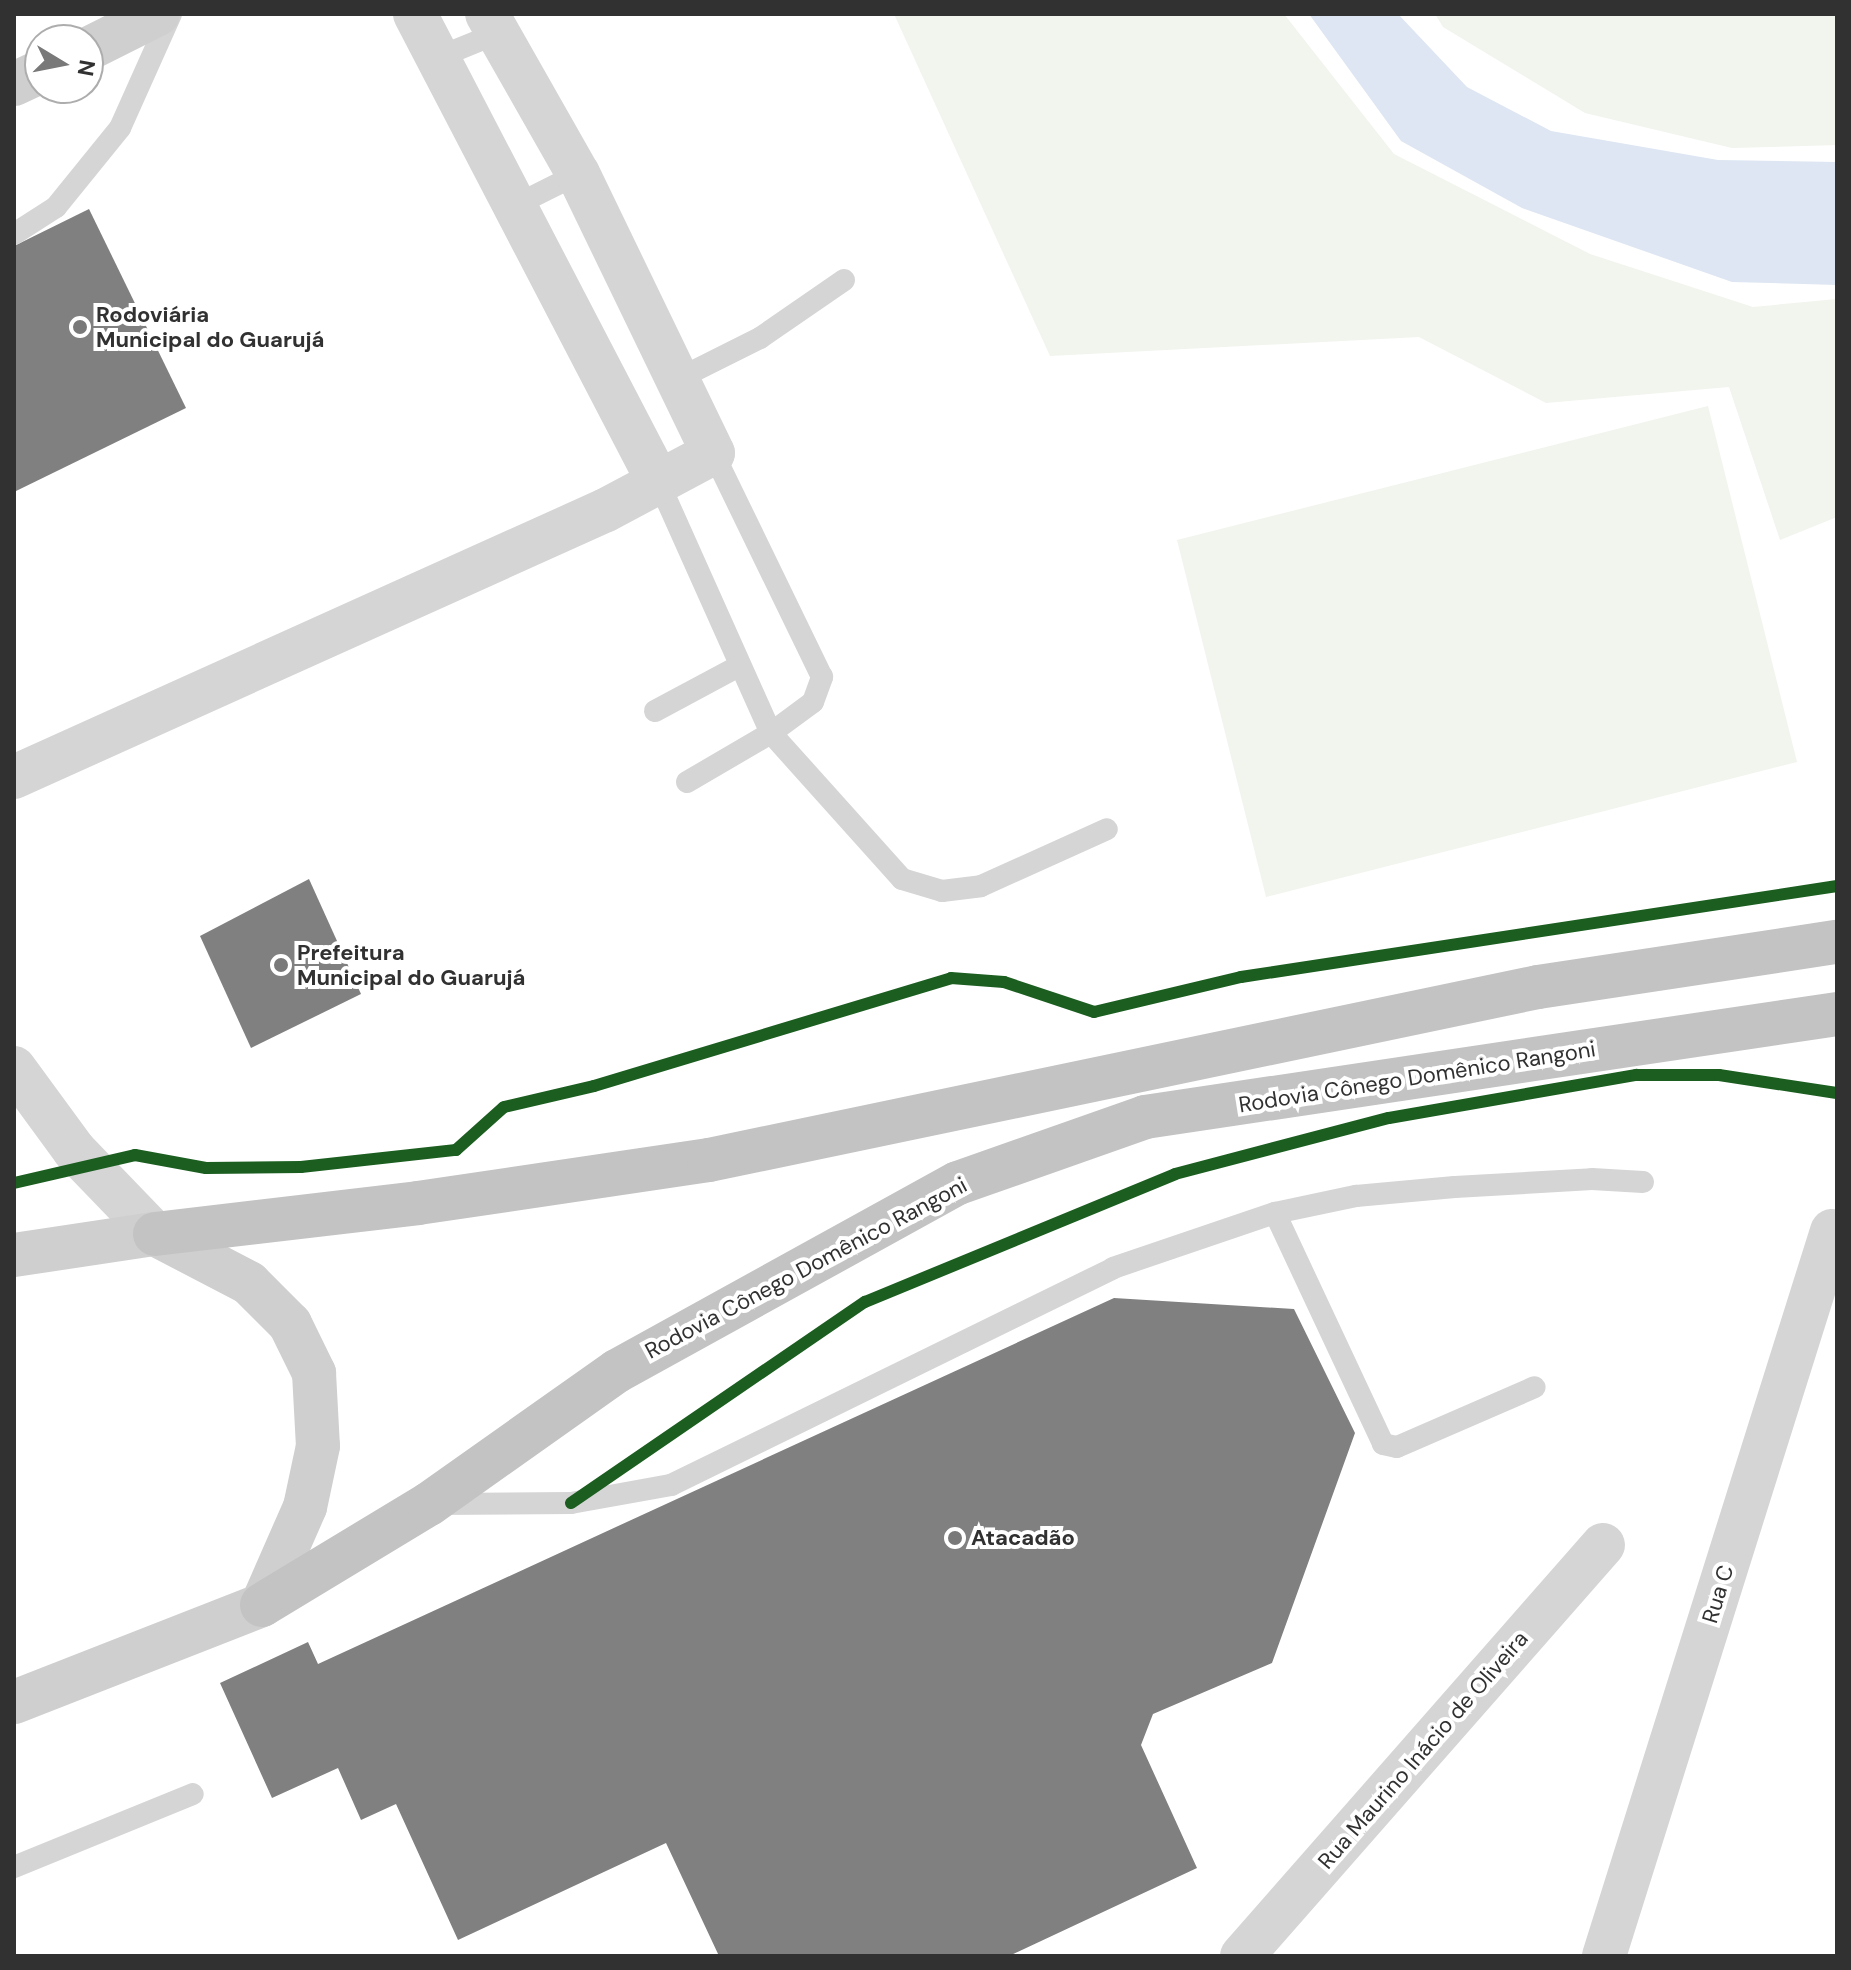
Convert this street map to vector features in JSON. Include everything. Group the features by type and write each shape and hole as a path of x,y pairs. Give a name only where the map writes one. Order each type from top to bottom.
{"highway":[{"path":"155,1234 418,1203 709,1160 1522,990 1837,942"},
{"name":"Rodovia Cônego Domênico Rangoni","path":"262,1605 429,1504 617,1371 958,1183 1145,1117 1837,1014"}],"main road":[{"path":"104,41 158,14"},
{"path":"14,1255 155,1234 249,1283 290,1324 314,1373 318,1446 305,1507 262,1605 14,1702"}],"street":[{"path":"415,14 518,204 659,483"},
{"path":"14,777 659,483 713,453 578,174 493,24"},
{"path":"14,1068 74,1150 155,1234"},
{"name":"Rua C","path":"1604,1956 1832,1231"},
{"name":"Rua Maurino Inácio de Oliveira","path":"1242,1956 1603,1545"}],"lane":[{"path":"14,234 56,207 120,128 171,14"},
{"path":"439,57 493,24"},
{"path":"518,204 578,174"},
{"path":"678,379 760,338 844,280"},
{"path":"687,782 771,733 813,702 822,677 713,453"},
{"path":"659,483 721,614 739,666 771,733 902,879 942,891 981,886 1107,829"},
{"path":"655,711 739,666"},
{"path":"429,1504 571,1503 671,1485 1113,1268 1275,1213 1356,1196 1441,1188 1592,1179 1643,1182"},
{"path":"1275,1213 1383,1444 1397,1447 1535,1387"},
{"path":"14,1867 193,1794"}],"shaded area":[{"path":"894,14 1284,14 1394,154 1590,254 1753,307 1837,299 1837,517 1780,540 1729,387 1546,403 1419,337 1050,356"},
{"path":"1309,14 1398,14 1467,87 1551,131 1718,160 1837,162 1837,285 1732,282 1522,208 1401,141"},
{"path":"1435,14 1837,14 1837,145 1732,148 1585,113 1443,27"},
{"path":"1708,406 1797,762 1266,897 1177,540"}],"building":[{"name":"Rodoviária Municipal do Guarujá","path":"89,209 186,408 14,492 14,246"},
{"name":"Prefeitura Municipal do Guarujá","path":"309,879 361,994 251,1048 200,936"},
{"name":"Atacadão","path":"1114,1298 1294,1309 1355,1433 1272,1663 1153,1714 1141,1745 1197,1868 1009,1956 719,1956 666,1843 458,1940 396,1804 361,1820 338,1768 272,1798 220,1683 308,1642 318,1664"}],"cycle path":[{"path":"14,1183 135,1155 206,1168 301,1167 456,1150 504,1107 594,1086 951,978 1004,982 1094,1012 1241,977 1837,886"},
{"path":"571,1503 865,1302 1175,1174 1389,1118 1636,1075 1719,1075 1837,1093"}],"place":[{"name":"Rodoviária Municipal do Guarujá","path":"80,327"},
{"name":"Prefeitura Municipal do Guarujá","path":"281,965"},
{"name":"Atacadão","path":"955,1538"}]}
